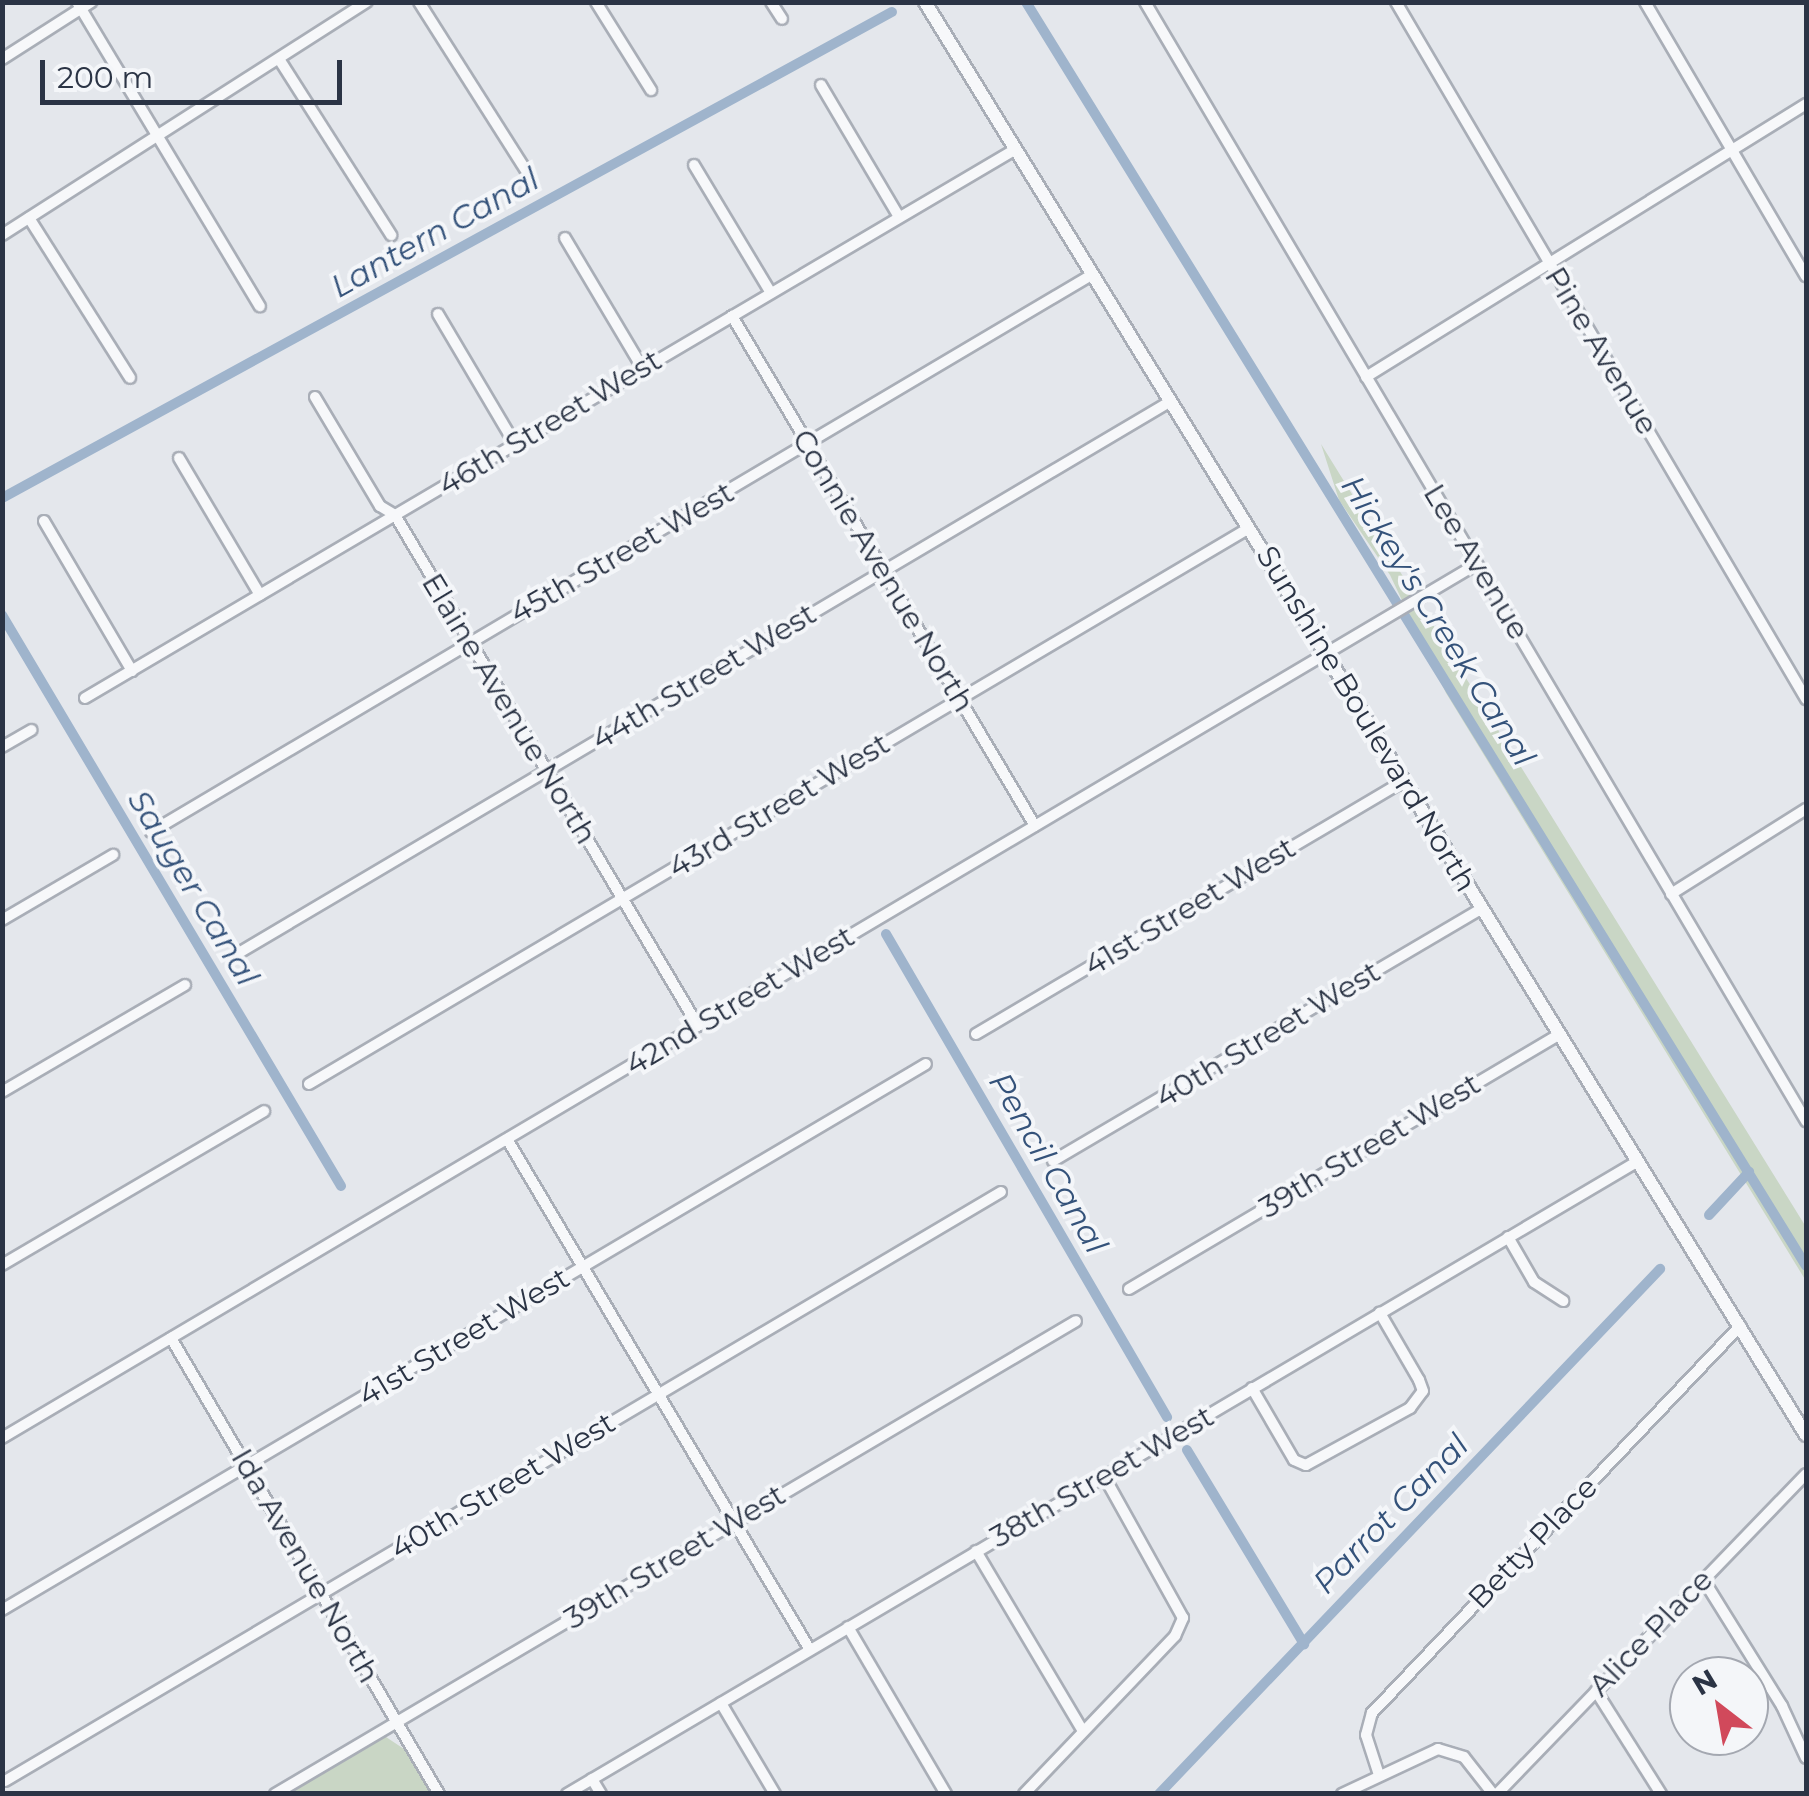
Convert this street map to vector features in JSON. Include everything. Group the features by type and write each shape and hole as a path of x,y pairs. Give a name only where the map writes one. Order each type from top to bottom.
{"street":[{"path":"2,235 367,2"},
{"path":"419,2 527,172"},
{"path":"596,2 651,90"},
{"path":"771,2 782,19"},
{"name":"Sunshine Boulevard North","path":"925,2 1806,1435"},
{"name":"Lee Avenue","path":"1146,2 1806,1122"},
{"name":"Pine Avenue","path":"1396,2 1806,699"},
{"path":"1646,2 1806,276"},
{"path":"2,60 83,5 162,134 161,148 260,306"},
{"path":"279,59 392,235"},
{"path":"821,85 898,217"},
{"path":"1366,376 1806,104"},
{"name":"46th Street West","path":"85,698 1016,148"},
{"path":"694,165 771,293"},
{"path":"29,218 130,378"},
{"path":"565,238 643,369"},
{"name":"45th Street West","path":"151,832 1093,274"},
{"path":"438,314 516,444"},
{"name":"Connie Avenue North","path":"732,316 1035,826"},
{"name":"Elaine Avenue North","path":"315,397 380,506 395,514 698,1026"},
{"name":"44th Street West","path":"237,954 1171,400"},
{"path":"180,458 260,596"},
{"path":"44,521 132,671"},
{"name":"43rd Street West","path":"310,1084 1249,528"},
{"name":"42nd Street West","path":"2,1438 1477,564"},
{"path":"2,747 32,730"},
{"name":"41st Street West","path":"976,1034 1404,781"},
{"path":"1671,894 1806,809"},
{"path":"2,920 113,855"},
{"name":"40th Street West","path":"1053,1161 1482,908"},
{"path":"2,1092 185,984"},
{"name":"39th Street West","path":"1128,1289 1560,1034"},
{"name":"41st Street West","path":"2,1610 926,1064"},
{"path":"2,1265 264,1110"},
{"path":"507,1139 810,1650"},
{"name":"38th Street West","path":"567,1794 1638,1161"},
{"name":"40th Street West","path":"5,1782 1001,1192"},
{"path":"1508,1237 1534,1282 1563,1301"},
{"path":"1252,1388 1294,1460 1306,1464 1395,1417 1419,1402 1423,1391 1380,1313"},
{"name":"39th Street West","path":"275,1794 1076,1321"},
{"name":"Betty Place","path":"1379,1775 1366,1736 1372,1714 1740,1326"},
{"name":"Ida Avenue North","path":"171,1338 439,1794"},
{"name":"Alice Place","path":"1495,1794 1806,1474"},
{"path":"1024,1794 1174,1636 1183,1618 1104,1476"},
{"path":"976,1551 1083,1732"},
{"path":"1703,1579 1782,1706 1806,1758"},
{"path":"848,1627 946,1794"},
{"path":"1596,1691 1661,1794"},
{"path":"721,1703 775,1794"},
{"path":"1342,1794 1427,1752 1454,1752 1495,1794"},
{"path":"592,1779 601,1794"}],"green space":[{"path":"1321,444 1806,1227 1806,1281 1446,693 1390,575 1339,500"},
{"path":"377,1731 410,1753 436,1794 268,1794"}],"waterway":[{"name":"Hickey's Creek Canal","path":"1026,2 1806,1266"},
{"name":"Lantern Canal","path":"2,498 892,12"},
{"name":"Sauger Canal","path":"2,615 341,1186"},
{"name":"Pencil Canal","path":"886,934 1167,1417"},
{"name":"Parrot Canal","path":"1709,1215 1749,1172"},
{"name":"Parrot Canal","path":"1159,1794 1660,1269"},
{"name":"Pencil Canal","path":"1187,1450 1304,1644"}]}
